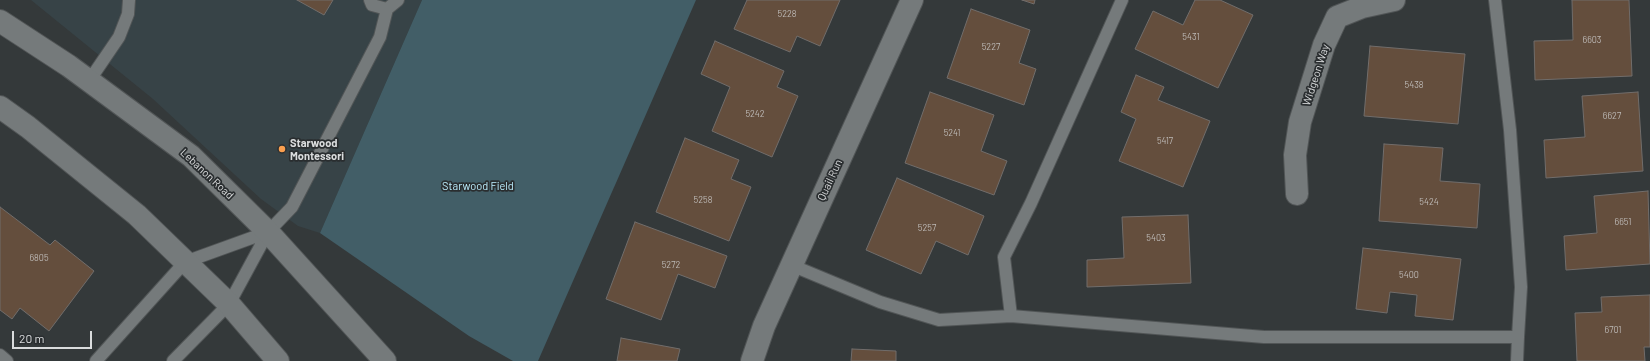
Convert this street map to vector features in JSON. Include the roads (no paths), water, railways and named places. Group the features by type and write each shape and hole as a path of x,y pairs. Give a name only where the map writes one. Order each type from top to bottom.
{"main road":[{"name":"Quail Run","path":"752,361 764,326 912,0"},
{"name":"Widgeon Way","path":"1297,194 1295,155 1300,122 1324,45 1337,17 1362,7 1394,0"},
{"name":"Lebanon Road","path":"0,21 69,66 191,156 268,232 385,361"},
{"path":"0,107 28,126 137,215 229,304 278,361"}],"lane":[{"path":"90,81 119,37 128,14 129,0"},
{"path":"370,0 372,6 387,9"},
{"path":"173,361 229,304 268,232 292,208 380,37 387,9 398,0"},
{"path":"1011,316 1004,257 1031,203 1122,0"},
{"path":"1495,0 1510,130 1521,279 1518,361"},
{"path":"96,361 185,262 268,232"},
{"path":"792,265 880,302 939,320 1011,316 1264,337 1518,336"},
{"path":"0,355 7,361"}],"place":[{"name":"Starwood Montessori","path":"282,149"}],"park label":[{"name":"Starwood Field","path":"478,186"}]}
